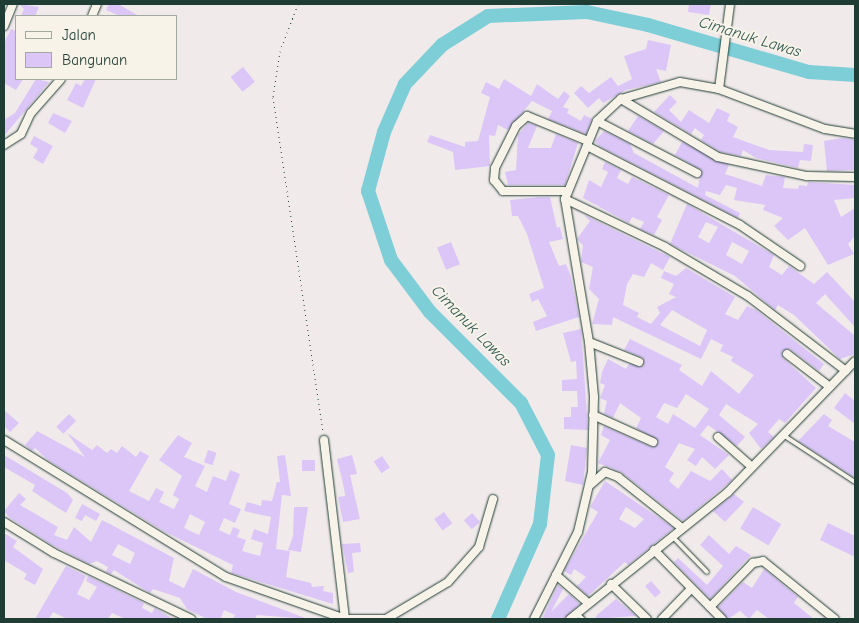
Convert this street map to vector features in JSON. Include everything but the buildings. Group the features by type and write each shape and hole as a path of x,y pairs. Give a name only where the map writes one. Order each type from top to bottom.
{"street":[{"path":"4,26 13,4"},
{"path":"719,89 725,62 730,4"},
{"path":"4,146 21,134 31,113 60,80"},
{"path":"534,619 578,532 590,485 593,415 589,342 567,195 597,121 621,99 667,83 719,89 808,124 855,134"},
{"path":"621,99 718,157 814,177 855,177"},
{"path":"800,266 754,233 588,143 527,116 516,126 495,168 494,180 503,191 567,195 665,247 748,296 846,371"},
{"path":"597,121 697,173"},
{"path":"589,342 639,362"},
{"path":"787,354 830,387"},
{"path":"570,619 580,617 588,602 682,528 752,467 855,361"},
{"path":"593,415 653,442"},
{"path":"718,437 752,467"},
{"path":"4,440 42,468 226,577 251,589 345,619 386,619 448,582 479,546 493,499"},
{"path":"324,440 345,619"},
{"path":"590,485 605,472 618,477 682,528"},
{"path":"4,522 54,553 190,619"},
{"path":"654,550 722,619"},
{"path":"710,607 754,563 764,561 835,619"},
{"path":"556,575 588,602"},
{"path":"611,584 647,619"},
{"path":"662,619 691,589"}],"lane":[{"path":"783,435 794,446 855,482"},
{"path":"672,535 707,572"}],"path":[{"path":"298,4 280,51 273,97 324,440"}],"waterway":[{"name":"Cimanuk Lawas","path":"498,619 540,524 548,455 521,403 430,312 391,260 368,191 384,132 405,84 442,45 488,16 587,12 648,25 809,72 855,75"}]}
